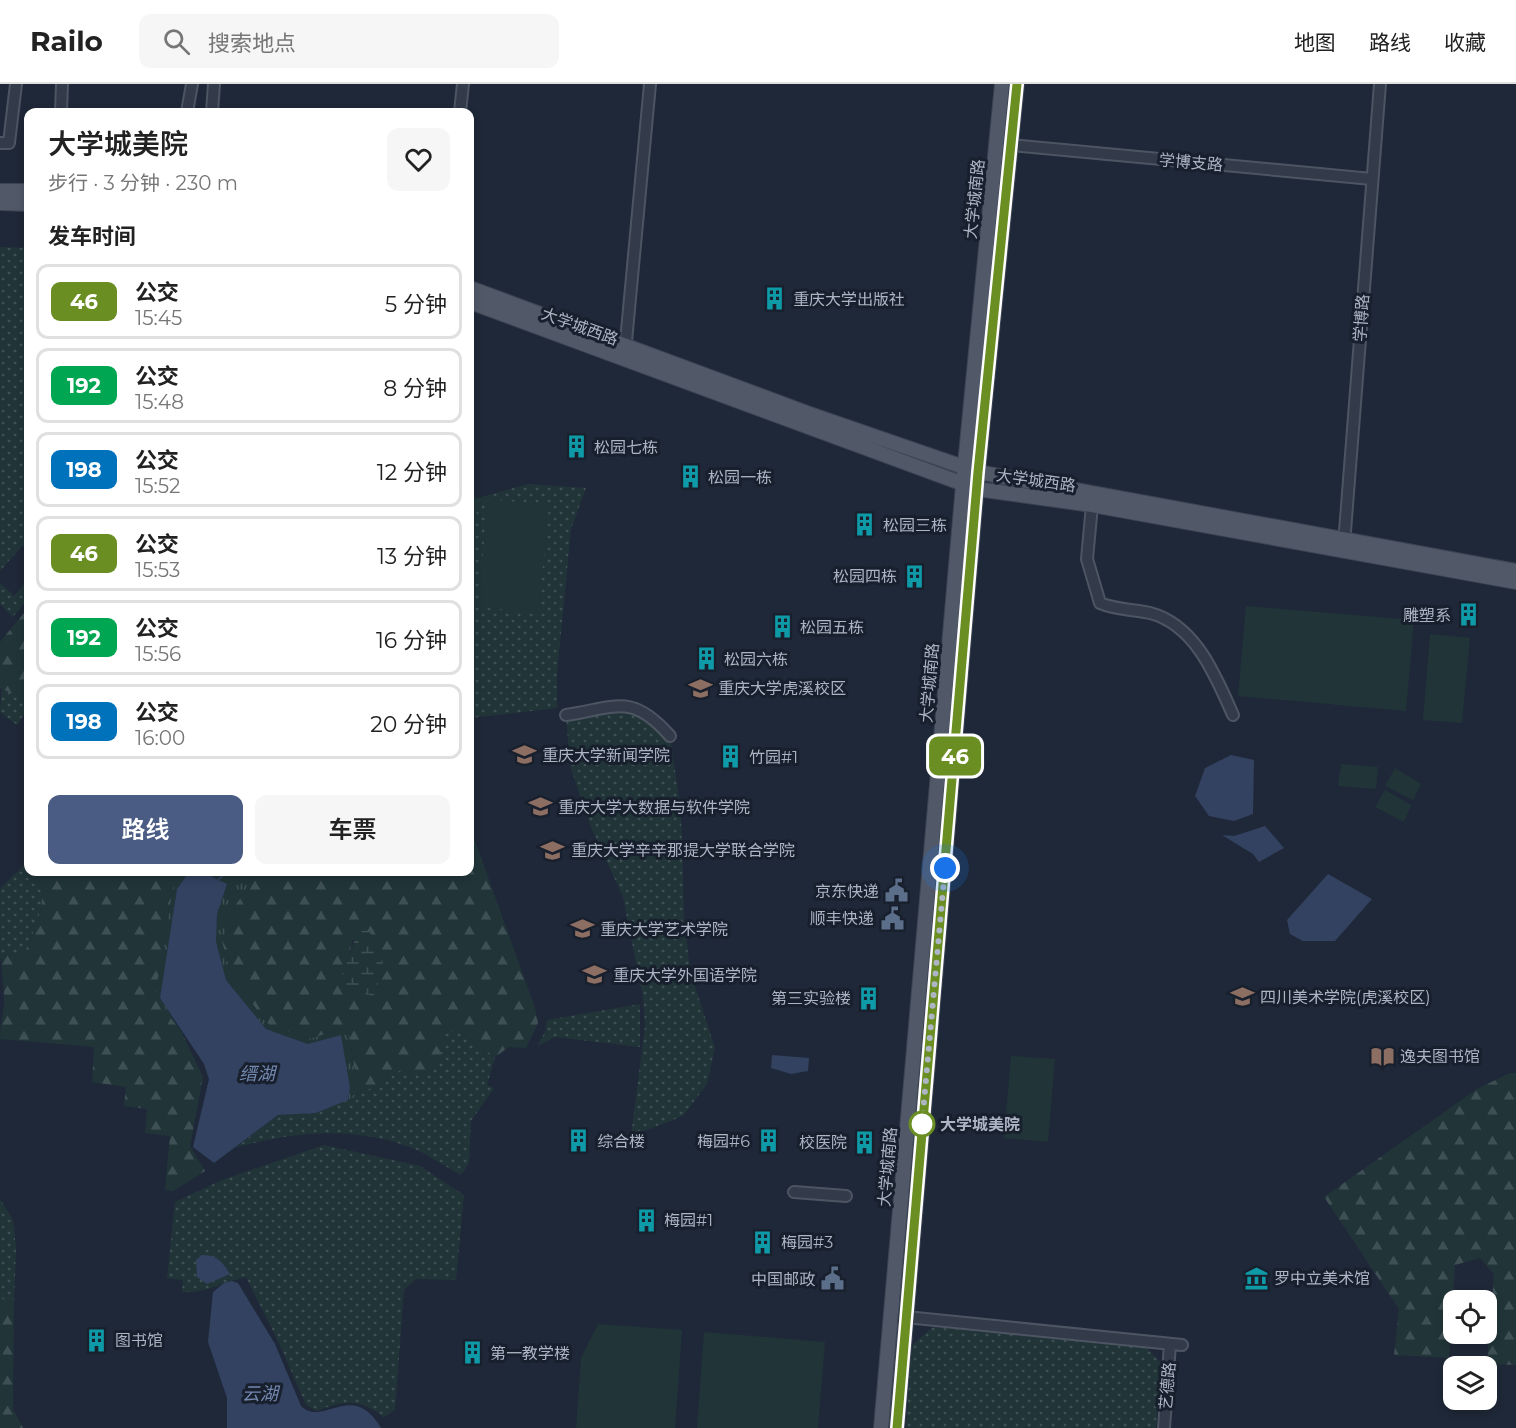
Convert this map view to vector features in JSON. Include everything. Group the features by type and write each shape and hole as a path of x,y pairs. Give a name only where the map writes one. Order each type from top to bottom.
{"main road":[{"name":"大学城南路","path":"897,1428 977,489 971,470 1002,84"},
{"name":"大学城南路","path":"881,1428 963,485 971,470 1017,84"},
{"path":"0,191 24,191"},
{"path":"0,203 24,204"},
{"name":"大学城西路","path":"474,290 625,353 977,489 1516,572"},
{"name":"大学城西路","path":"474,303 971,470 1516,582"}],"street":[{"path":"0,143 9,143 16,84"},
{"path":"61,108 62,84"},
{"path":"188,108 192,84"},
{"path":"212,108 214,84"},
{"path":"460,108 463,84"},
{"path":"625,353 650,84"},
{"name":"学博路","path":"1343,546 1380,84"},
{"name":"学博支路","path":"1011,145 1372,179"},
{"path":"1092,505 1087,559 1100,603 1114,609 1151,614 1173,623 1209,661 1233,715"},
{"path":"566,715 634,706 653,717 670,736"},
{"path":"794,1192 846,1196"},
{"path":"891,1319 906,1317 1182,1345"},
{"name":"艺德路","path":"1164,1428 1170,1344"}],"green space":[{"path":"0,247 24,248 24,548 22,546 0,571"},
{"path":"528,484 586,488 571,529 557,674 557,708 474,718 474,498"},
{"path":"474,498 478,498 474,542"},
{"path":"488,499 549,505 538,613 478,607"},
{"path":"0,583 14,596 24,584 24,604 13,617 0,604"},
{"path":"1246,606 1414,620 1406,711 1238,696"},
{"path":"24,613 24,698 0,688 0,642"},
{"path":"1430,634 1470,638 1462,723 1423,720"},
{"path":"2,687 24,698 24,715 17,725 0,712"},
{"path":"634,706 670,736 681,812 684,917 690,971 715,1048 707,1084 683,1116 631,1136 645,1026 643,998 623,897 591,827 570,766 566,715"},
{"path":"1341,764 1378,767 1376,789 1338,786"},
{"path":"1395,768 1421,784 1413,800 1385,786"},
{"path":"1385,790 1411,805 1404,822 1375,807"},
{"path":"474,838 535,1008 538,1023 526,1048 509,1047 495,1057 458,1030 445,1034 438,1062 421,1076 401,1070 359,1095 348,1030 308,1039 269,1025 232,978 222,942 236,904 256,876 474,876","holes":["369,931 383,962 374,999 365,990 342,990 352,941"]},
{"path":"24,865 24,876 36,876 39,881 42,901 25,952 2,955 0,962 0,889"},
{"path":"36,876 182,876 173,888 155,998 181,1031 203,1077 190,1146 205,1171 173,1191 165,1190 170,1136 145,1133 147,1109 124,1106 126,1087 92,1082 94,1047 0,1039 4,1004 2,955 25,952 42,901 39,881"},
{"path":"182,876 186,876 177,889 160,998 181,1031 155,998 173,888"},
{"path":"210,876 256,876 236,904 222,942 232,978 269,1025 308,1039 348,1030 359,1095 348,1100 350,1088 308,1044 266,1029 226,980 215,942 217,914 227,884"},
{"path":"358,930 369,931 383,962 374,1000 365,990 341,990 341,978"},
{"path":"640,1004 640,1047 555,1037 537,1046 545,1032 547,1020"},
{"path":"458,1030 495,1057 487,1085 494,1088 471,1121 469,1163 461,1175 417,1150 395,1142 349,1134 303,1135 235,1148 278,1115 316,1113 359,1095 401,1069 438,1061 444,1034"},
{"path":"1011,1056 1055,1059 1048,1142 1004,1138"},
{"path":"1510,1073 1516,1073 1516,1365 1497,1364 1497,1356 1488,1356 1489,1344 1497,1344 1497,1290 1493,1290 1494,1274 1480,1258 1455,1265 1453,1290 1443,1290 1443,1344 1450,1344 1449,1356 1394,1355 1399,1309 1324,1197 1477,1089"},
{"path":"324,1145 420,1166 464,1195 456,1280 416,1279 404,1290 395,1410 384,1417 367,1406 359,1404 343,1403 317,1411 306,1405 279,1343 246,1277 191,1292 182,1292 183,1280 167,1278 175,1202 222,1180"},
{"path":"0,1199 13,1220 16,1248 14,1304 0,1298"},
{"path":"0,1298 14,1304 13,1409 23,1428 0,1428"},
{"path":"598,1324 682,1330 675,1428 576,1428 581,1358"},
{"path":"933,1327 1147,1348 1162,1364 1156,1428 906,1428 912,1345"},
{"path":"704,1332 825,1342 818,1428 697,1428"}],"water":[{"path":"1231,755 1254,760 1253,814 1234,821 1209,816 1195,796 1205,768"},
{"path":"1265,826 1284,848 1259,862 1253,854 1222,835 1234,836"},
{"path":"1328,874 1372,899 1335,941 1303,941 1290,934 1287,920"},
{"name":"缙湖","path":"186,876 210,876 227,884 217,914 216,942 226,980 266,1029 308,1044 341,1035 350,1088 348,1100 316,1113 278,1115 214,1163 193,1147 209,1079 204,1064 160,998 177,889"},
{"path":"772,1055 809,1058 808,1071 791,1074 771,1068"},
{"path":"202,1255 212,1256 219,1260 230,1274 207,1284 197,1277 196,1260"},
{"name":"云湖","path":"232,1281 238,1283 275,1344 301,1406 310,1411 319,1412 349,1405 360,1407 370,1414 381,1428 227,1428 227,1398 208,1342 213,1292 224,1283"}],"waterway":[{"path":"218,880 222,876"}],"bus line":[{"name":"46","path":"897,1428 978,472 1017,84"}],"place":[{"name":"重庆大学出版社","path":"775,299"},
{"name":"松园七栋","path":"576,447"},
{"name":"松园一栋","path":"690,477"},
{"name":"松园三栋","path":"865,525"},
{"name":"松园四栋","path":"915,576"},
{"name":"雕塑系","path":"1469,615"},
{"name":"松园五栋","path":"782,627"},
{"name":"松园六栋","path":"706,659"},
{"name":"重庆大学虎溪校区","path":"700,688"},
{"name":"重庆大学新闻学院","path":"524,755"},
{"name":"竹园#1","path":"731,757"},
{"name":"重庆大学大数据与软件学院","path":"540,807"},
{"name":"重庆大学辛辛那提大学联合学院","path":"553,850"},
{"name":"京东快递","path":"897,891"},
{"name":"顺丰快递","path":"892,918"},
{"name":"重庆大学艺术学院","path":"582,929"},
{"name":"重庆大学外国语学院","path":"595,975"},
{"name":"四川美术学院(虎溪校区)","path":"1242,997"},
{"name":"第三实验楼","path":"869,998"},
{"name":"逸夫图书馆","path":"1382,1056"},
{"name":"大学城美院","path":"922,1124"},
{"name":"综合楼","path":"579,1141"},
{"name":"梅园#6","path":"768,1141"},
{"name":"校医院","path":"865,1142"},
{"name":"梅园#1","path":"646,1220"},
{"name":"梅园#3","path":"763,1242"},
{"name":"罗中立美术馆","path":"1256,1278"},
{"name":"中国邮政","path":"833,1279"},
{"name":"图书馆","path":"97,1340"},
{"name":"第一教学楼","path":"472,1353"}],"route":[{"path":"922,1124 945,868"}]}
